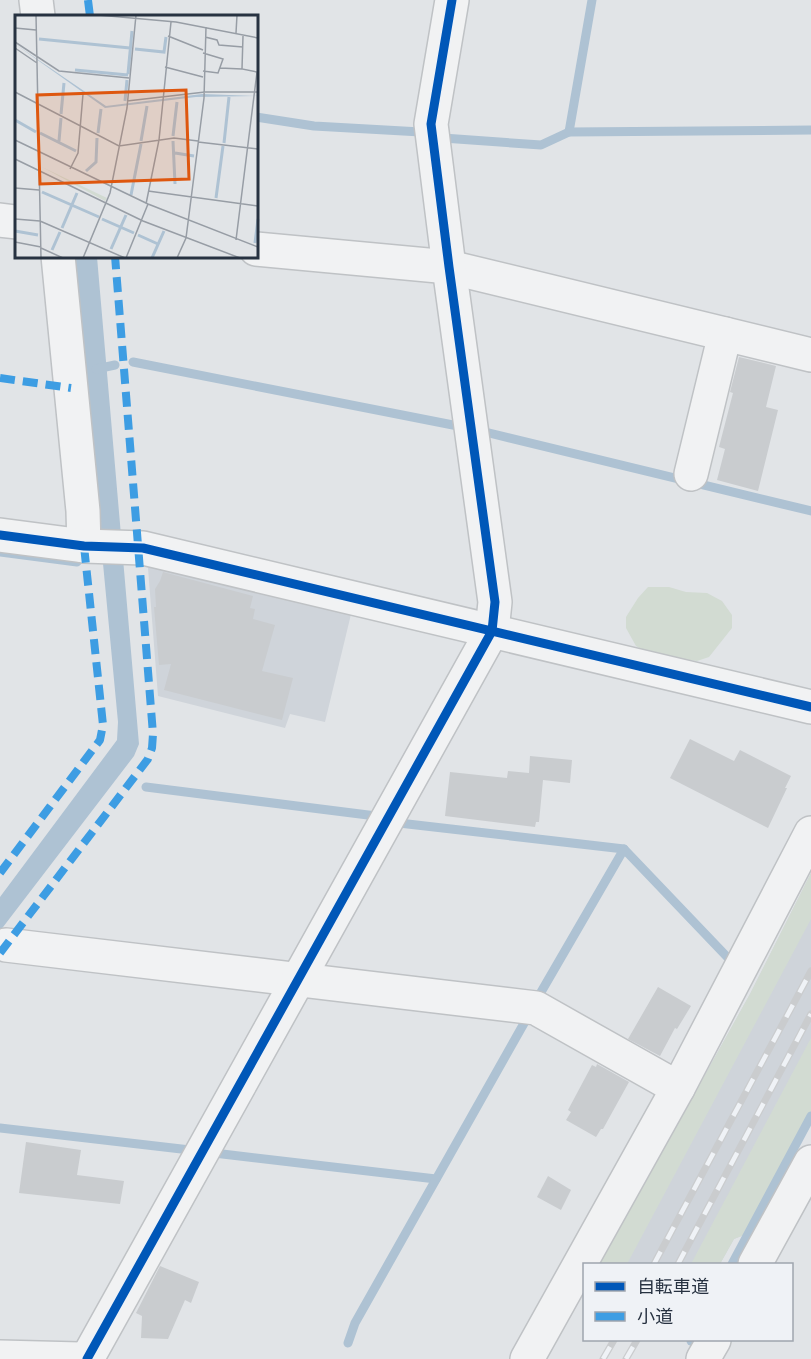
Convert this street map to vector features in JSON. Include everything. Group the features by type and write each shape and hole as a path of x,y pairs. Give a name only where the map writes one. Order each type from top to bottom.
{"street":[{"path":"36,0 38,15"},
{"path":"87,1359 492,630 495,602 431,124 452,0"},
{"path":"0,220 15,222"},
{"path":"258,249 449,267 811,355"},
{"path":"58,258 88,547"},
{"path":"691,474 724,334"},
{"path":"0,535 88,547 136,548 492,630 811,707"},
{"path":"526,1359 678,1088 811,833"},
{"path":"6,945 536,1008 678,1088"},
{"path":"756,1263 811,1162"},
{"path":"703,1359 713,1341"},
{"path":"0,1357 80,1359"}],"shaded area":[{"path":"159,558 353,606 325,722 290,714 285,728 158,696 148,568"},
{"path":"648,587 669,587 686,592 707,593 722,601 732,615 732,628 709,657 697,661 652,655 636,646 626,628 626,617"},
{"path":"811,873 811,1111 744,1235 734,1239 721,1263 601,1263 750,994"},
{"path":"811,873 811,919 628,1263 601,1263 750,994"},
{"path":"811,1038 811,1111 744,1235 734,1239 721,1263 692,1263"}],"water":[{"path":"74,258 97,258 139,744 134,756 0,931 0,897 117,740 118,722"}],"building":[{"path":"739,357 776,366 766,407 778,410 758,491 717,480 725,449 719,447 733,393 730,392"},
{"path":"163,572 253,596 250,608 255,609 253,619 275,625 262,671 293,678 282,720 164,690 171,664 159,665 154,607 156,607 155,589"},
{"path":"690,739 734,761 740,750 791,776 768,828 670,778"},
{"path":"530,756 572,760 570,783 543,780 539,822 536,822 535,827 445,816 450,772 507,778 508,771 529,773"},
{"path":"658,987 691,1006 677,1029 675,1028 660,1056 628,1039"},
{"path":"597,1064 629,1082 603,1129 596,1137 566,1120 571,1112 568,1110 592,1065 596,1067"},
{"path":"26,1142 81,1150 77,1175 124,1181 120,1204 19,1193"},
{"path":"548,1176 571,1190 561,1210 537,1197"},
{"path":"160,1266 199,1282 191,1303 185,1300 168,1339 141,1338 142,1316 136,1313"}],"waterway":[{"path":"569,132 592,0"},
{"path":"258,117 314,126 421,132"},
{"path":"443,138 541,145 569,132 811,130"},
{"path":"133,362 458,426"},
{"path":"96,369 115,365"},
{"path":"481,431 811,511"},
{"path":"0,552 77,562"},
{"path":"146,787 376,816"},
{"path":"399,823 624,849 731,961"},
{"path":"537,999 624,849"},
{"path":"348,1343 355,1323 527,1018"},
{"path":"733,1263 811,1116"},
{"path":"0,1128 190,1150"},
{"path":"214,1153 436,1179"}],"railway":[{"path":"655,1263 811,971"},
{"path":"679,1263 811,1014"},
{"path":"603,1359 613,1341"},
{"path":"626,1359 636,1341"}],"marked path":[{"path":"88,0 90,15"},
{"path":"0,953 148,759 152,748 153,734 115,258"},
{"path":"0,378 71,388"},
{"path":"0,873 100,740 103,725 84,546"}],"cycle path":[{"path":"87,1359 492,631 495,602 431,124 452,0"},
{"path":"0,535 84,546 143,548 811,707"}]}
